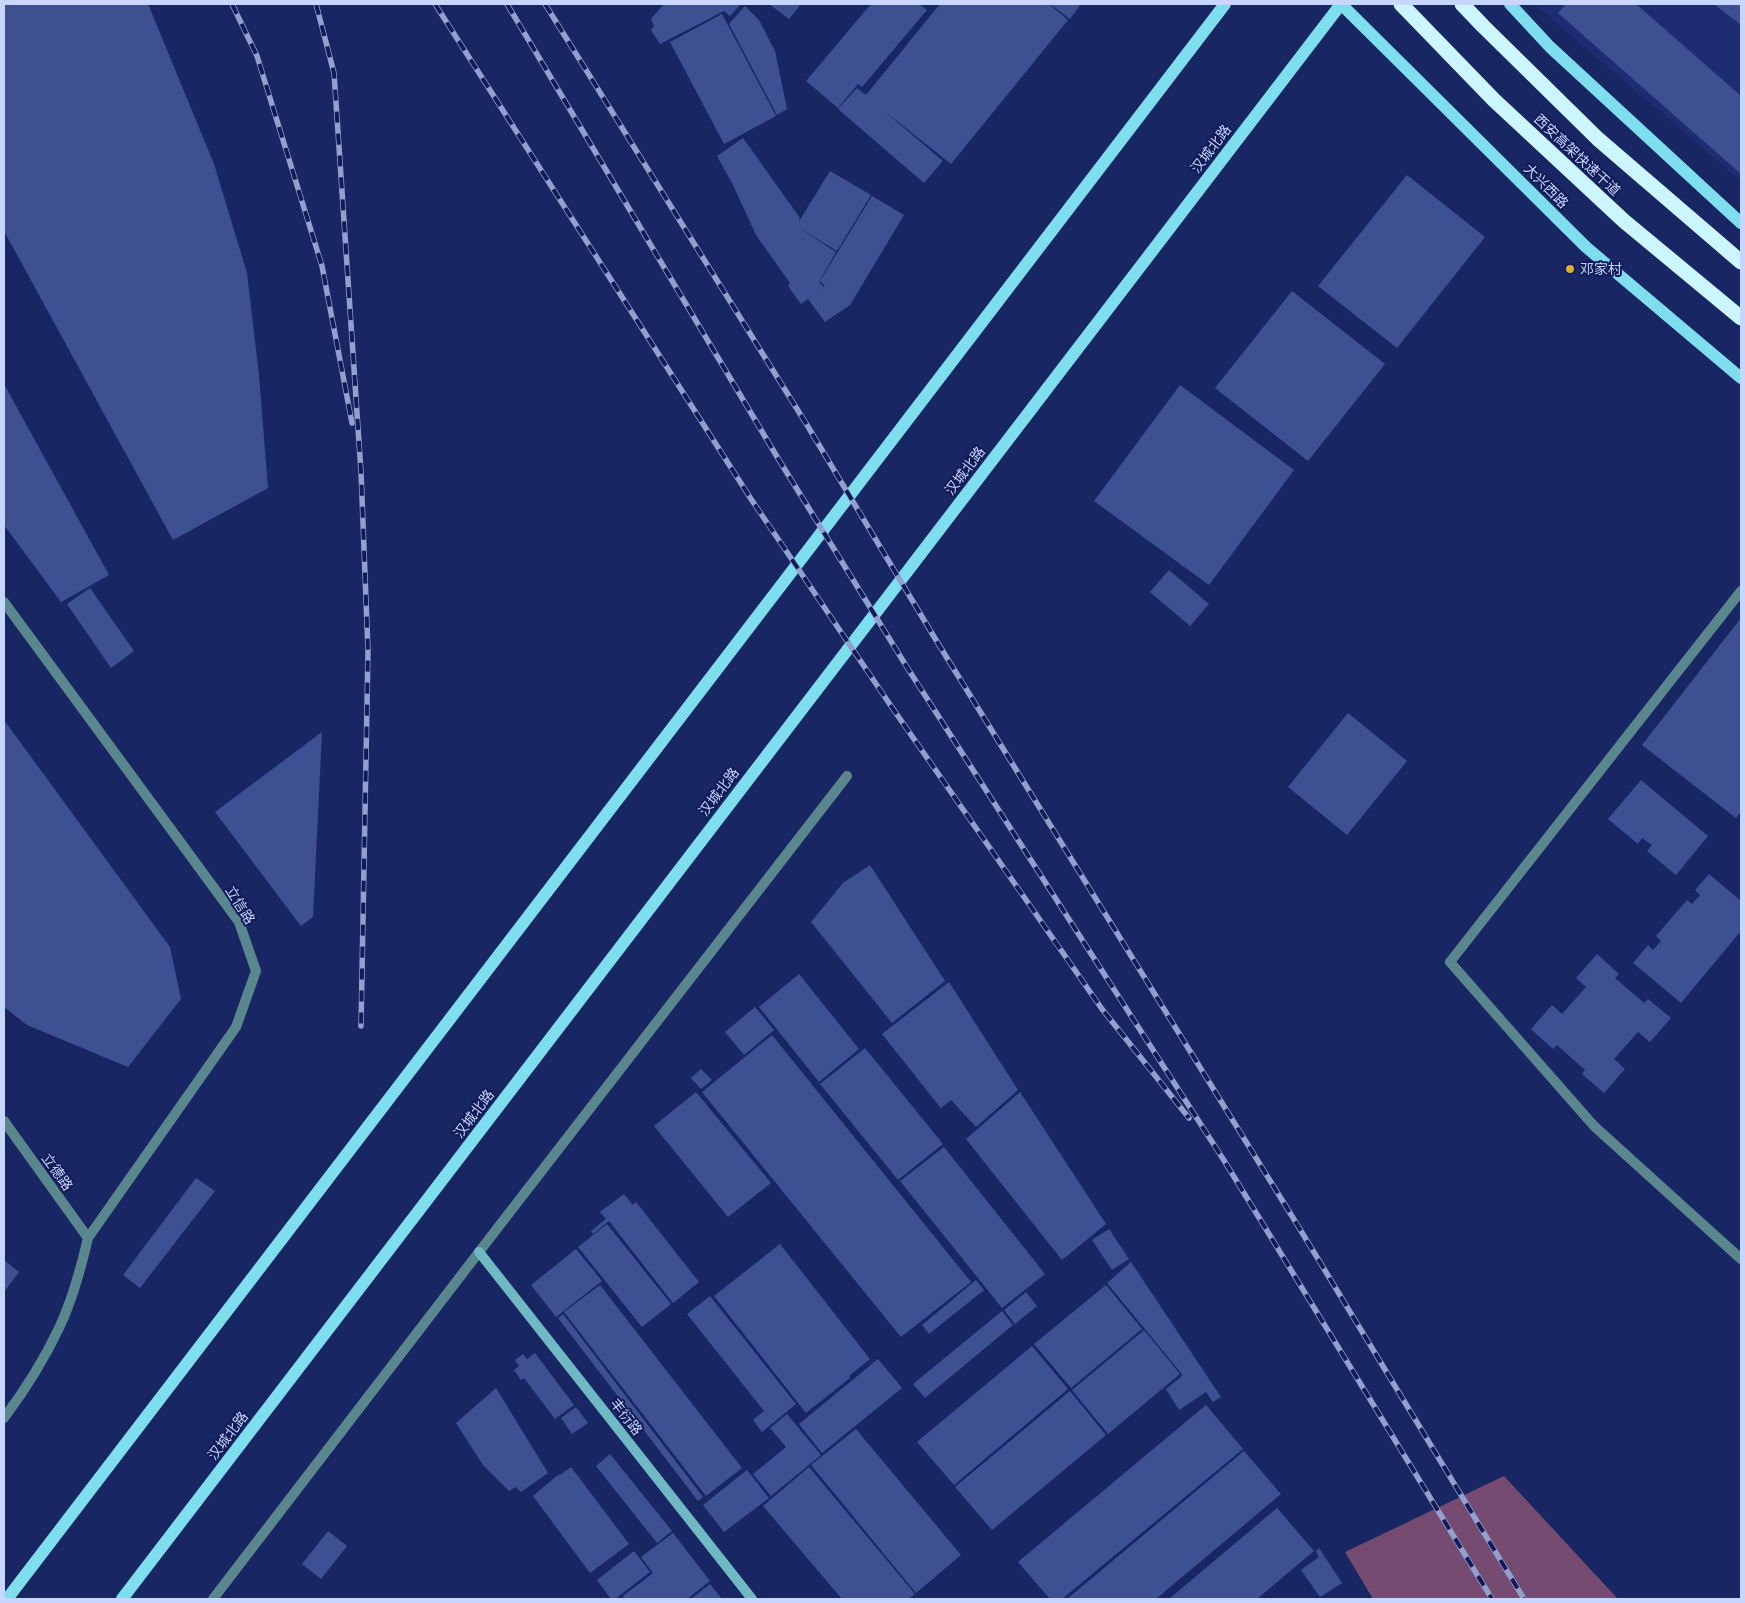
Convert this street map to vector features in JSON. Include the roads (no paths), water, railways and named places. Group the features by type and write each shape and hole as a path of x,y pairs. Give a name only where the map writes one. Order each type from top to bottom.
{"highway":[{"name":"西安高架快速干道","path":"1401,4 1494,100 1624,221 1741,318"},
{"name":"西安高架快速干道","path":"1462,4 1598,139 1741,262"}],"main road":[{"path":"7,1599 1225,4"},
{"name":"大兴西路","path":"1341,4 1586,246 1741,378"},
{"name":"汉城北路","path":"122,1599 1341,4"},
{"path":"1510,4 1550,47 1741,223"}],"street":[{"path":"1741,591 1450,962 1594,1126 1741,1259"},
{"name":"立信路","path":"4,602 239,922 256,971 236,1027 88,1238"},
{"path":"214,1599 478,1252 847,776"},
{"name":"立德路","path":"4,1121 88,1238"},
{"path":"4,1418 36,1369 60,1326 78,1280 88,1238"},
{"name":"丰衍路","path":"478,1252 752,1599"}],"railway":[{"path":"232,4 257,56 322,266 352,423"},
{"path":"316,4 334,73 361,472 368,651 361,1026"},
{"path":"435,4 751,499 891,706 1102,1009 1189,1118"},
{"path":"507,4 779,460 910,672 1225,1162 1492,1599"},
{"path":"545,4 807,425 939,645 1295,1221 1524,1599"}],"place":[{"name":"邓家村","path":"1570,269"}]}
